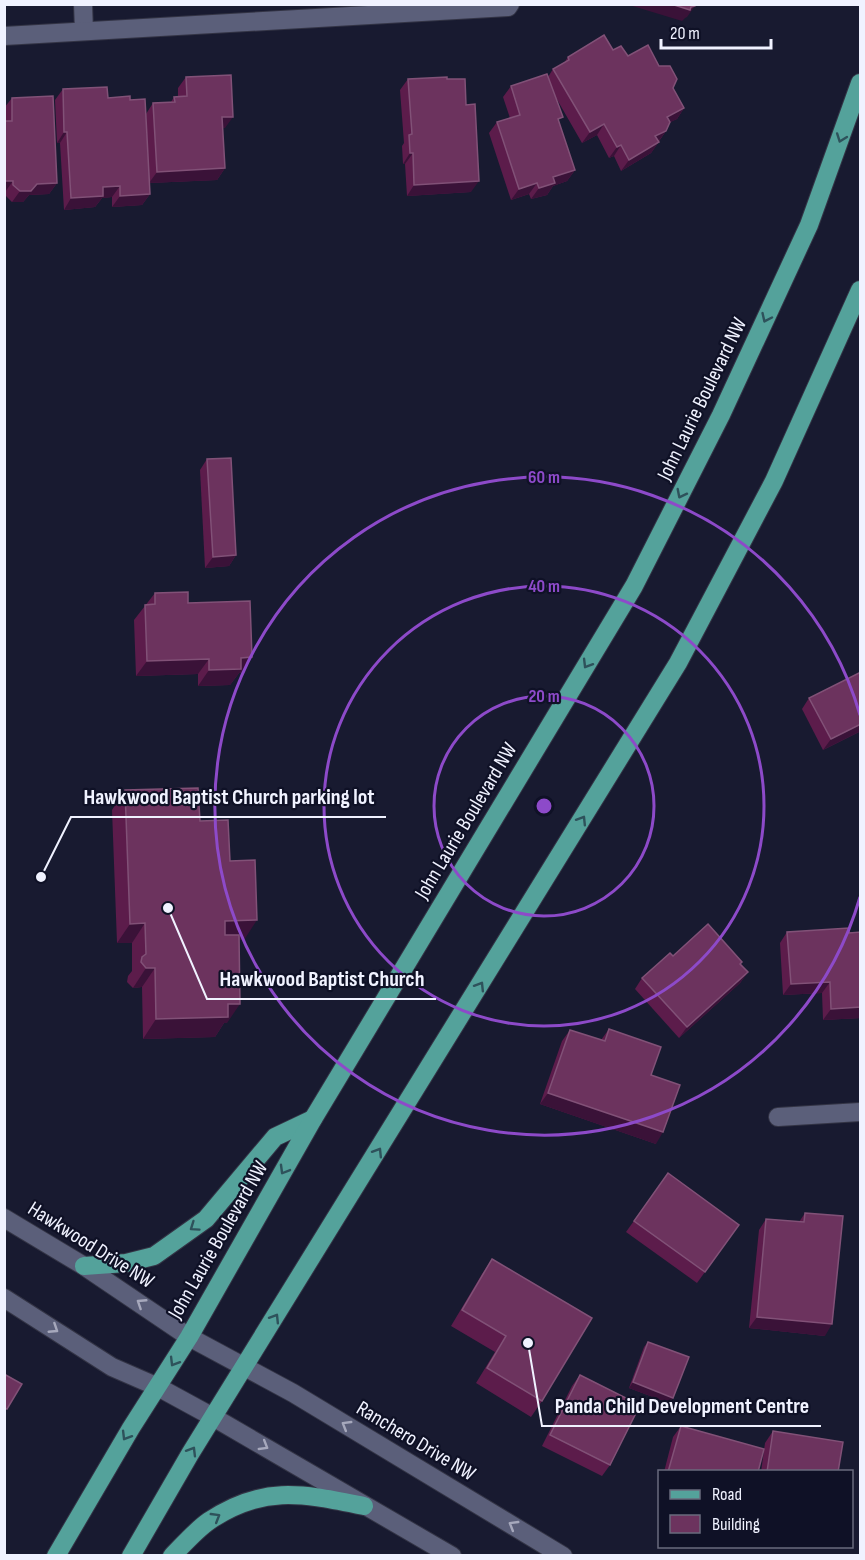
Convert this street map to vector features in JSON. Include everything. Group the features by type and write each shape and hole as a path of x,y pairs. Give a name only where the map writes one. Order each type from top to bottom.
{"main road":[{"name":"John Laurie Boulevard NW","path":"56,1556 131,1428 189,1336 313,1119 634,586 721,415 809,225 861,83"},
{"path":"131,1556 213,1417 678,663 774,481 861,290"},
{"path":"84,1266 126,1263 154,1256 207,1219 275,1137 313,1119"},
{"path":"172,1556 207,1522 231,1508 256,1498 305,1495 364,1506"}],"street":[{"path":"83,4 84,32"},
{"path":"4,36 508,7 510,4"},
{"path":"778,1117 861,1112"},
{"name":"Hawkwood Drive NW","path":"4,1218 84,1266 189,1336 245,1368"},
{"path":"4,1298 112,1367 158,1387 213,1417 452,1556"},
{"name":"Ranchero Drive NW","path":"245,1368 293,1393 563,1556"}],"building":[{"path":"671,4 695,4 695,6 690,10"},
{"path":"604,35 613,50 621,46 628,56 648,45 659,66 670,66 677,79 673,88 684,108 667,117 670,122 666,131 655,136 659,142 629,160 621,145 617,147 604,124 590,132 553,69"},
{"path":"547,74 563,117 558,119 575,170 553,177 555,183 539,188 537,183 519,189 497,122 520,115 511,86"},
{"path":"231,75 233,117 222,117 225,168 157,172 153,103 175,102 174,97 187,96 186,77"},
{"path":"447,77 447,79 465,79 466,105 475,104 479,181 414,185 413,153 410,153 409,135 412,134 408,79"},
{"path":"107,87 108,98 130,96 130,100 145,99 150,194 120,196 120,186 103,187 103,196 71,198 67,132 64,132 63,89"},
{"path":"53,96 57,183 37,184 31,191 20,191 13,185 13,181 4,181 4,121 12,121 12,98"},
{"path":"231,458 236,555 213,557 207,459"},
{"path":"188,592 188,603 250,601 252,657 241,658 241,669 209,670 209,659 147,661 145,605 155,604 155,593"},
{"path":"861,672 861,724 831,739 809,698"},
{"path":"198,788 200,821 228,820 230,861 255,860 257,920 225,921 225,935 239,935 240,1004 228,1004 228,1017 156,1019 155,968 146,968 141,962 142,957 146,954 145,923 130,924 125,790"},
{"path":"708,924 748,972 687,1027 642,978 670,953 673,956"},
{"path":"849,928 849,933 861,932 861,1007 831,1009 830,982 791,984 787,932"},
{"path":"609,1029 661,1047 651,1075 680,1085 663,1132 548,1093 570,1030 605,1041"},
{"path":"668,1173 739,1225 705,1272 634,1221"},
{"path":"805,1213 843,1216 832,1324 757,1317 766,1219 804,1222"},
{"path":"492,1259 592,1318 542,1401 487,1368 506,1336 462,1310"},
{"path":"648,1342 689,1357 673,1398 633,1382"},
{"path":"4,1374 22,1384 7,1409 4,1408"},
{"path":"580,1375 640,1405 610,1465 550,1435"},
{"path":"681,1426 764,1449 759,1470 669,1470"},
{"path":"773,1431 843,1442 838,1470 767,1470"}],"place":[{"name":"Hawkwood Baptist Church parking lot","path":"41,877"},
{"name":"Hawkwood Baptist Church","path":"168,908"},
{"name":"Panda Child Development Centre","path":"528,1343"}]}
